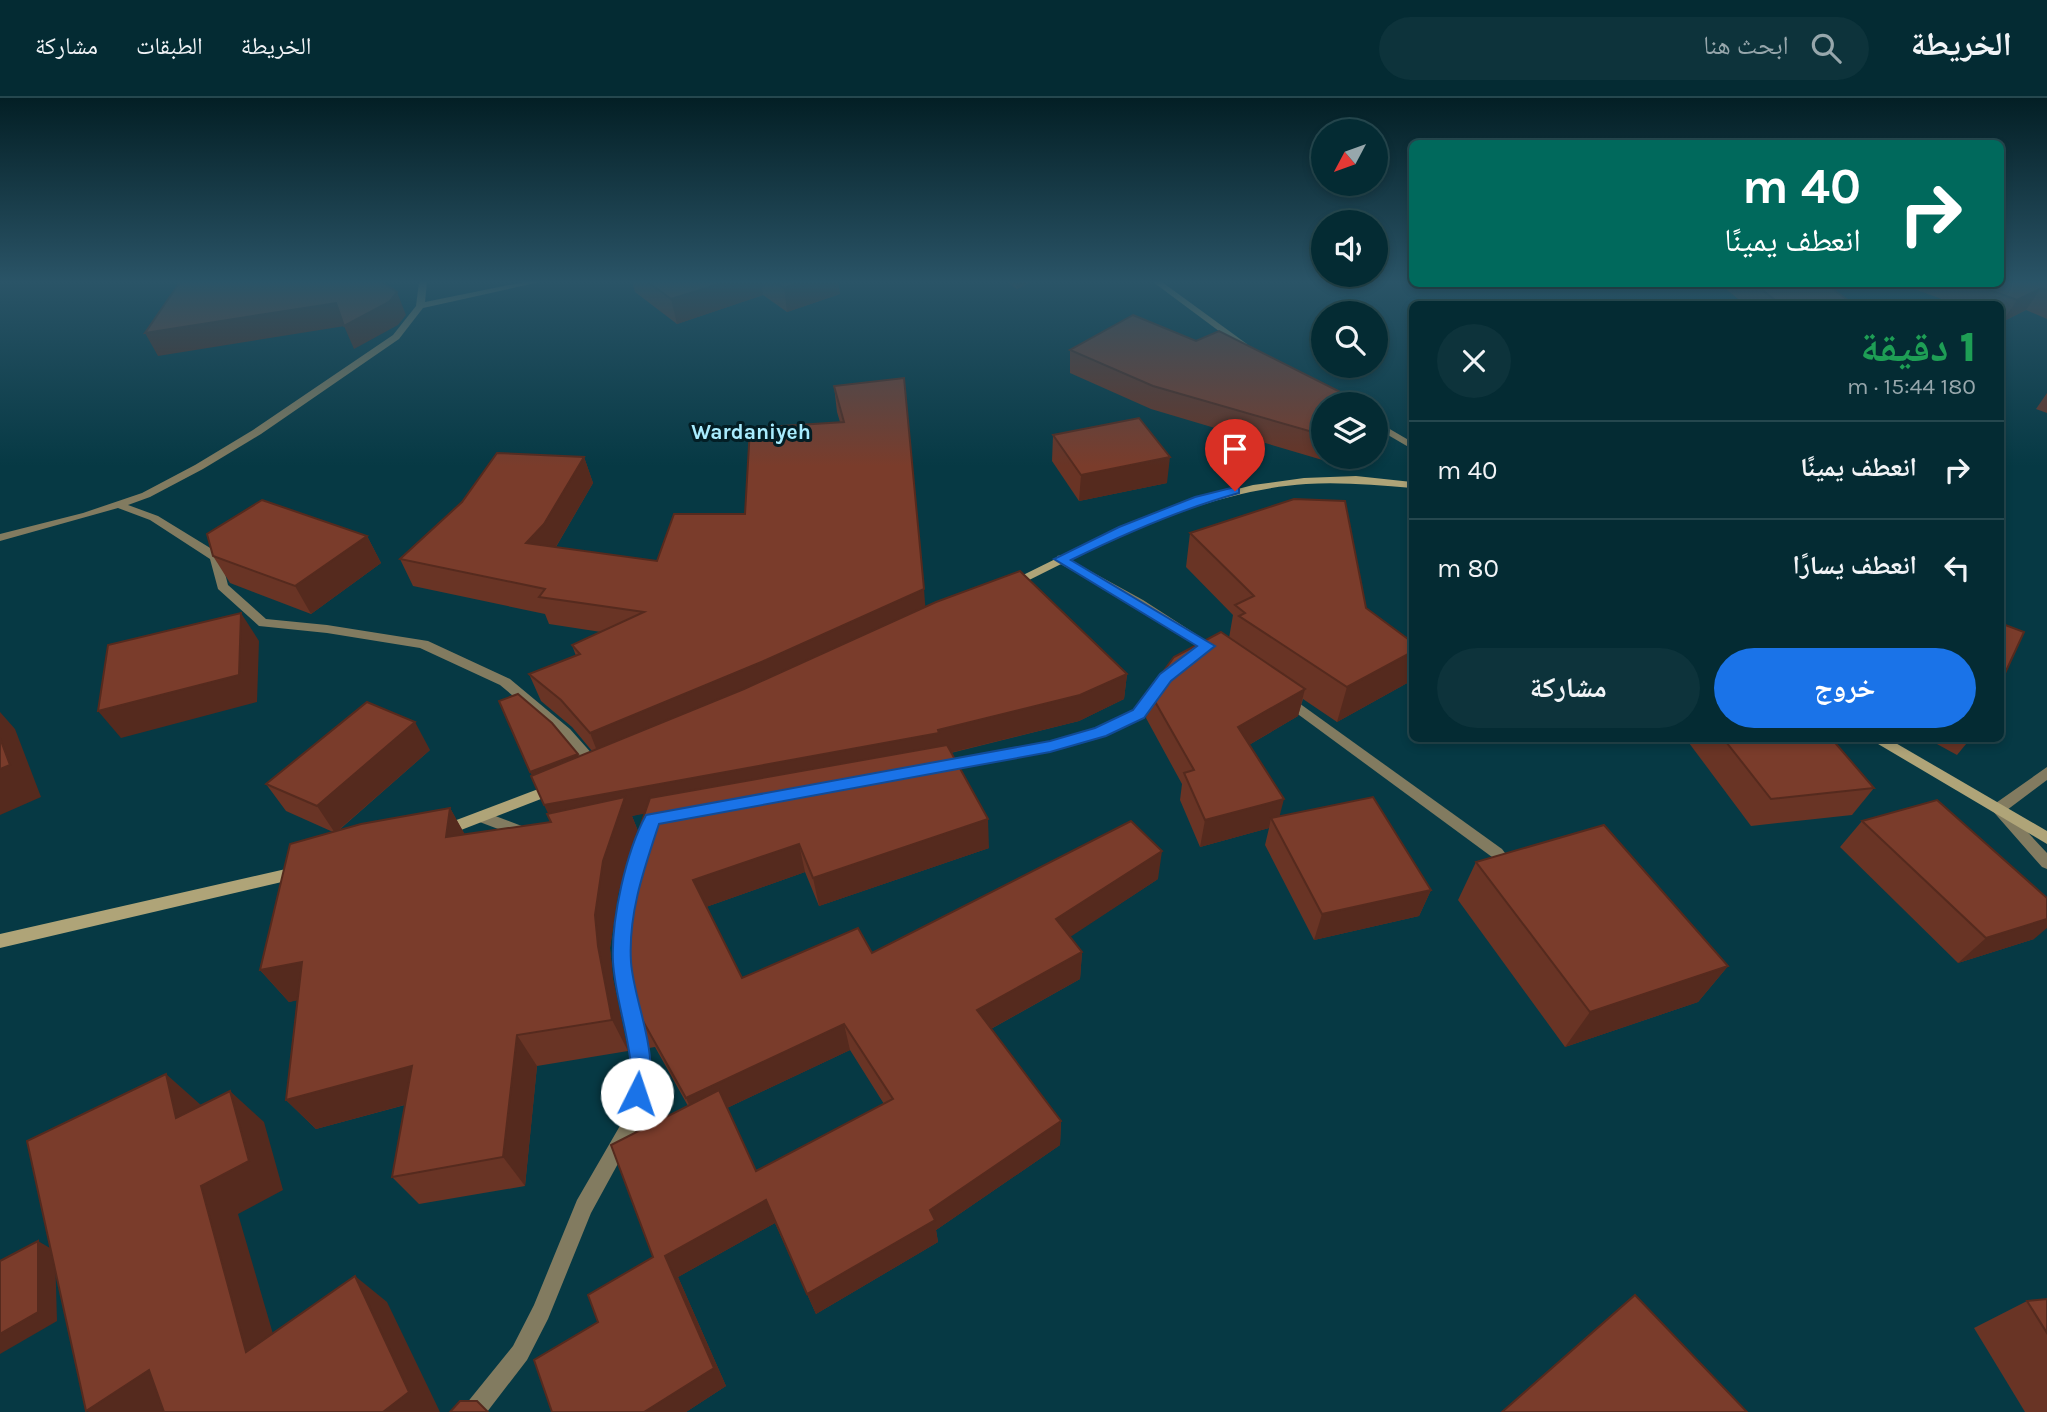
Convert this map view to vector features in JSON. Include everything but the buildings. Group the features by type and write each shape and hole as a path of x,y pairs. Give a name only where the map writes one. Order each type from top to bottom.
{"street":[{"path":"0,538 119,505 199,467 288,412 388,343"},
{"path":"1241,343 1254,352"},
{"path":"1388,431 1409,444"},
{"path":"999,590 1124,529 1200,500 1235,491 1303,480 1387,481 1409,485"},
{"path":"119,505 154,518 216,557 222,586 263,623 424,643 505,682 565,732 591,773 434,835"},
{"path":"1061,559 1202,650 1230,660"},
{"path":"929,769 1050,747 1100,732 1138,714 1166,677"},
{"path":"1274,690 1497,853"},
{"path":"1882,742 2047,838"},
{"path":"1998,808 2047,772"},
{"path":"1998,808 2047,863"},
{"path":"482,817 538,838 547,838"},
{"path":"0,941 313,869"},
{"path":"474,1412 520,1353 541,1312 584,1207 629,1127 637,1094 640,1061 622,962 624,915"}],"district":[{"name":"Wardaniyeh","path":"751,432"}],"route":[{"path":"637,1094 640,1061 637,1032 622,962 624,915 652,819 1050,747 1100,732 1138,714 1166,677 1208,646 1123,593 1061,559 1124,529 1200,500 1235,491"}]}
